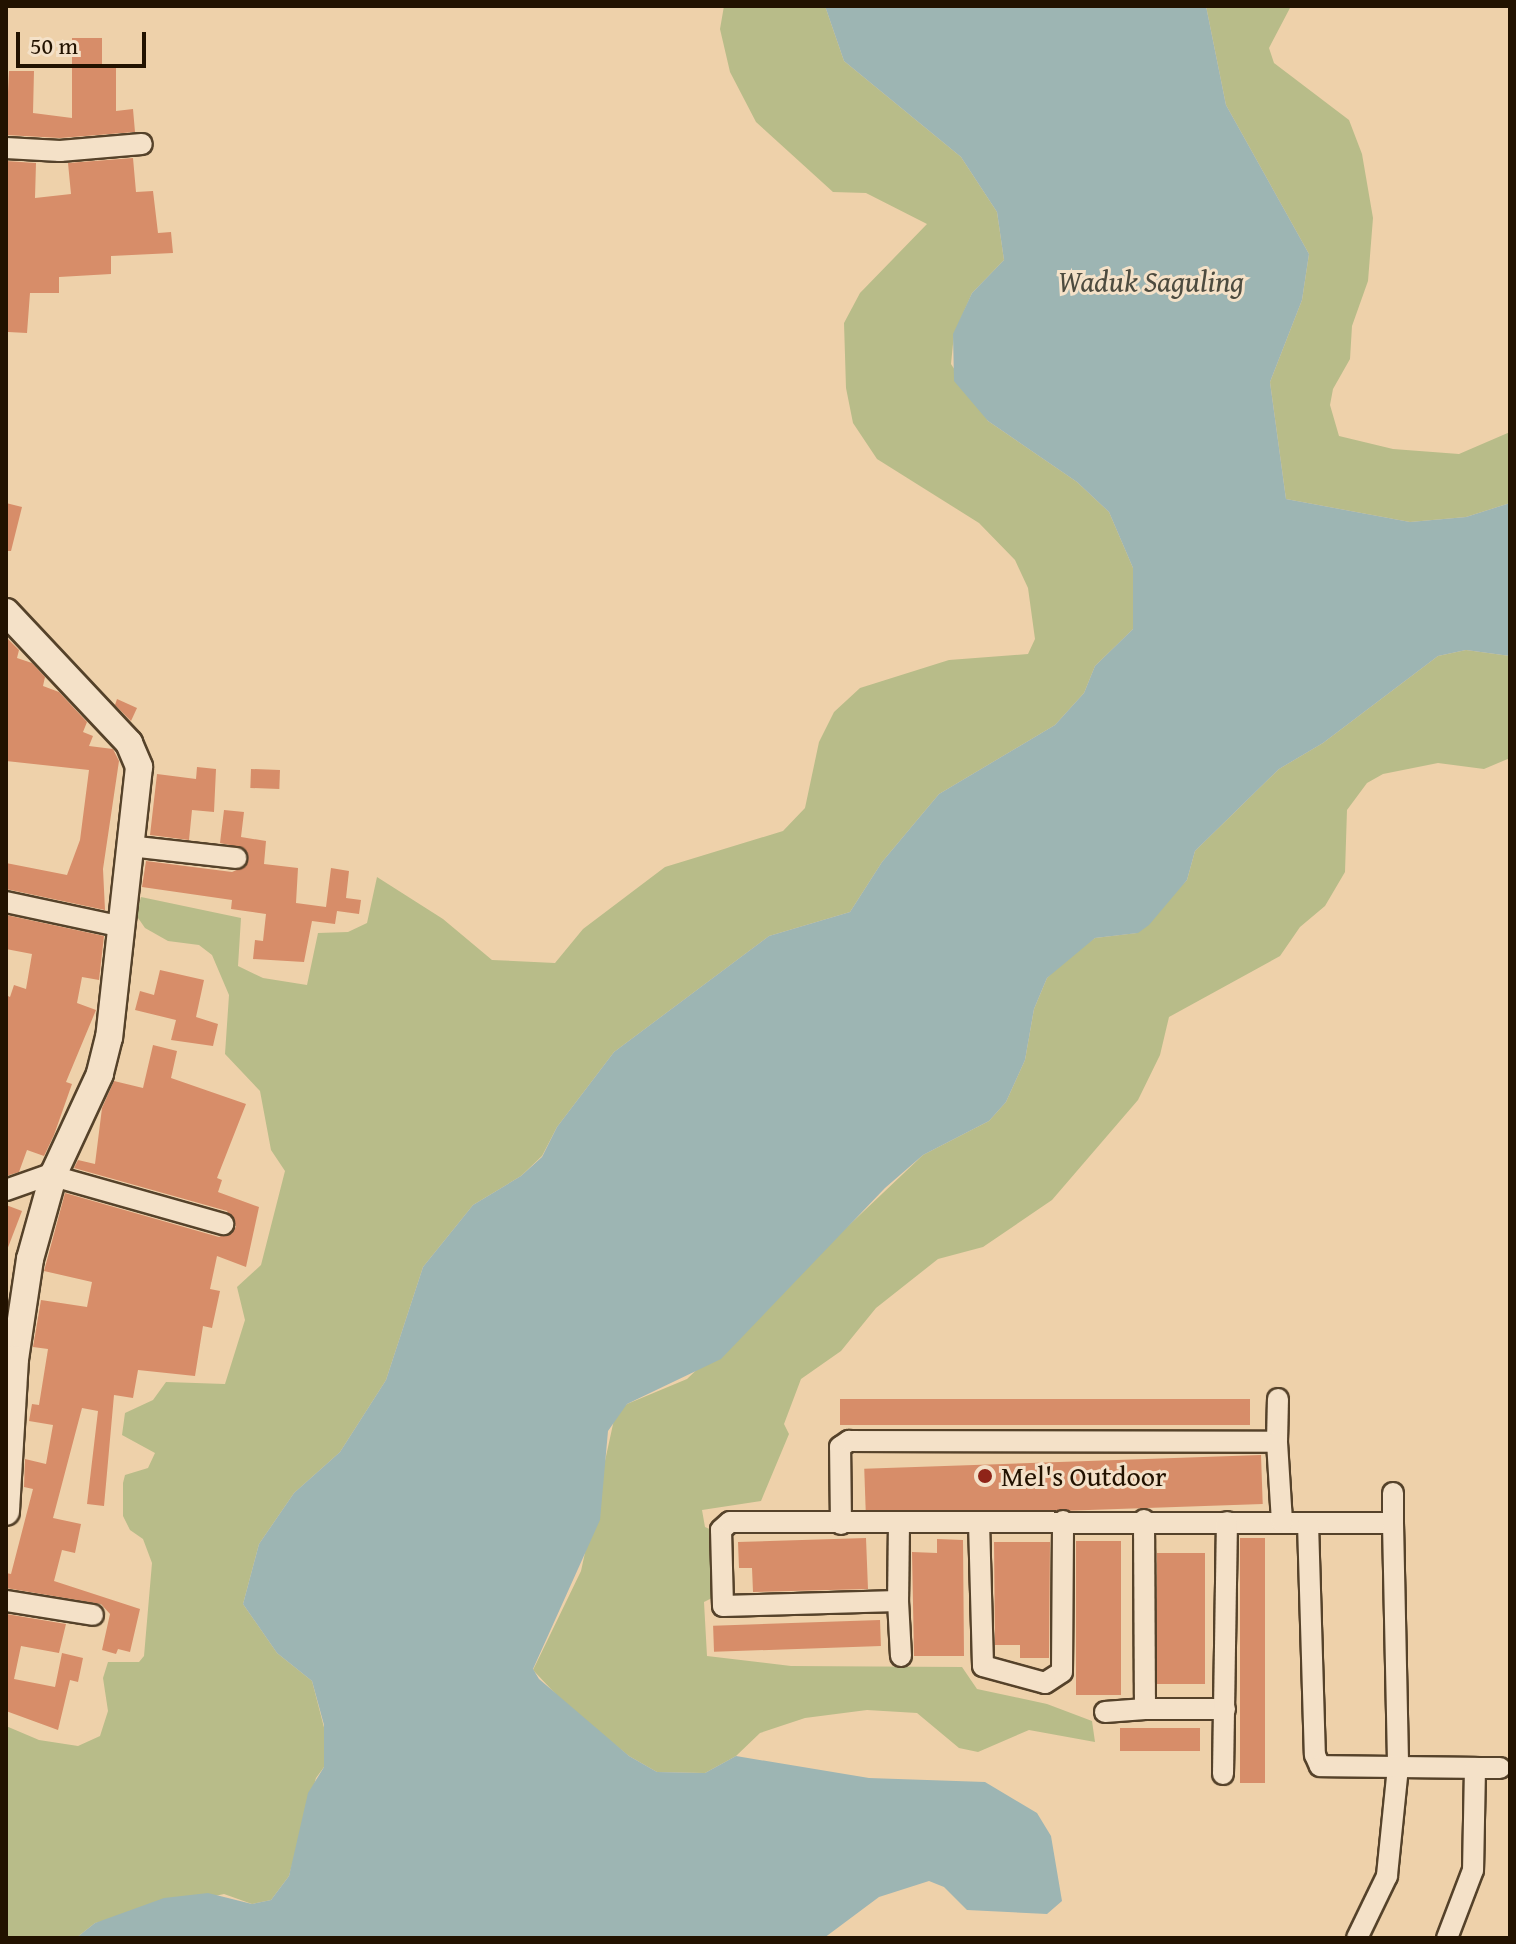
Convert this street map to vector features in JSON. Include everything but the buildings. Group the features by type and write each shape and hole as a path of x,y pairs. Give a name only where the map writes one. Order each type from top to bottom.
{"street":[{"path":"6,148 60,151 142,144"},
{"path":"6,612 136,756 123,927 100,1074 53,1175 30,1259 15,1359 6,1512"},
{"path":"129,846 236,858"},
{"path":"6,902 123,927"},
{"path":"6,1190 53,1175 223,1224"},
{"path":"1278,1399 1282,1522"},
{"path":"841,1524 840,1447 849,1441 1277,1442"},
{"path":"1357,1938 1387,1876 1398,1767 1393,1493"},
{"path":"898,1601 723,1606 724,1525 1144,1520 1393,1523"},
{"path":"1144,1520 1145,1709"},
{"path":"979,1522 983,1666 1045,1683 1060,1679 1062,1672 1063,1521"},
{"path":"1223,1774 1227,1522"},
{"path":"899,1523 901,1656"},
{"path":"1308,1523 1316,1761 1326,1768 1500,1768"},
{"path":"6,1601 93,1615"},
{"path":"1105,1712 1225,1709"},
{"path":"1447,1938 1473,1870 1475,1768"}],"green space":[{"path":"724,6 825,6 844,61 961,157 997,212 1004,260 972,293 954,334 951,364 988,421 1077,482 1109,512 1133,568 1133,629 1095,666 1084,693 1055,725 939,794 882,862 850,912 769,936 614,1052 557,1127 542,1156 521,1176 473,1205 423,1267 386,1380 340,1452 294,1493 259,1544 243,1604 277,1653 312,1681 327,1739 324,1767 316,1778 289,1876 271,1900 252,1904 224,1894 95,1923 76,1938 6,1938 6,1726 39,1740 78,1746 100,1736 108,1711 103,1678 108,1662 139,1662 144,1656 152,1563 143,1539 130,1530 123,1516 123,1483 125,1475 148,1468 155,1453 122,1435 125,1413 153,1400 166,1382 225,1384 245,1320 237,1287 261,1265 285,1171 271,1150 260,1091 225,1054 229,995 212,955 199,945 168,941 145,928 136,915 141,897 241,918 238,966 263,978 307,985 318,933 348,932 367,923 377,877 443,919 492,960 555,963 583,929 665,867 783,831 805,808 819,742 834,712 860,688 949,660 1028,654 1035,639 1028,588 1015,560 979,523 877,459 853,423 846,388 844,323 860,293 927,224 866,193 833,192 756,122 730,72 720,29"},
{"path":"1206,6 1291,6 1269,48 1274,63 1349,120 1362,154 1373,218 1368,281 1352,326 1350,359 1333,389 1330,405 1339,436 1393,449 1459,454 1510,432 1510,503 1466,517 1410,522 1286,499 1270,382 1302,300 1309,254 1226,105"},
{"path":"1466,650 1510,656 1510,758 1484,769 1438,763 1383,774 1367,783 1347,810 1345,872 1325,906 1300,927 1280,956 1169,1017 1160,1055 1138,1100 1052,1200 983,1247 938,1259 876,1308 841,1351 801,1379 784,1424 789,1434 761,1501 702,1510 705,1527 712,1530 712,1598 704,1602 707,1656 791,1666 962,1667 977,1689 1047,1704 1092,1721 1095,1742 1029,1730 978,1752 959,1748 917,1713 867,1710 805,1718 760,1733 736,1756 705,1773 657,1772 629,1756 566,1705 533,1670 581,1571 615,1415 627,1404 687,1379 923,1155 989,1121 1006,1102 1025,1060 1034,1009 1047,978 1069,956 1095,938 1137,933 1187,880 1195,851 1279,769 1323,743 1438,656"}],"water":[{"name":"Waduk Saguling","path":"825,6 1206,6 1226,105 1309,254 1302,300 1270,382 1286,499 1410,522 1466,517 1510,503 1510,656 1466,650 1438,656 1323,743 1279,769 1195,851 1187,880 1149,925 1138,933 1095,938 1047,978 1034,1009 1025,1060 1006,1102 989,1121 923,1155 885,1188 721,1359 627,1404 608,1431 600,1520 533,1669 539,1679 629,1756 657,1772 705,1773 736,1756 869,1778 985,1782 1037,1813 1051,1836 1062,1901 1047,1914 967,1910 944,1887 929,1881 879,1897 824,1938 76,1938 95,1923 164,1898 208,1893 252,1904 271,1900 289,1876 308,1793 324,1767 324,1725 312,1681 277,1653 243,1604 259,1544 294,1493 340,1452 386,1380 423,1267 473,1205 521,1176 542,1157 557,1127 614,1052 769,936 850,912 882,862 939,794 1055,725 1084,693 1095,666 1133,629 1133,568 1109,512 1077,482 988,421 954,381 953,334 972,293 1004,260 997,212 961,157 844,61"}],"place":[{"name":"Mel's Outdoor","path":"985,1476"}]}
